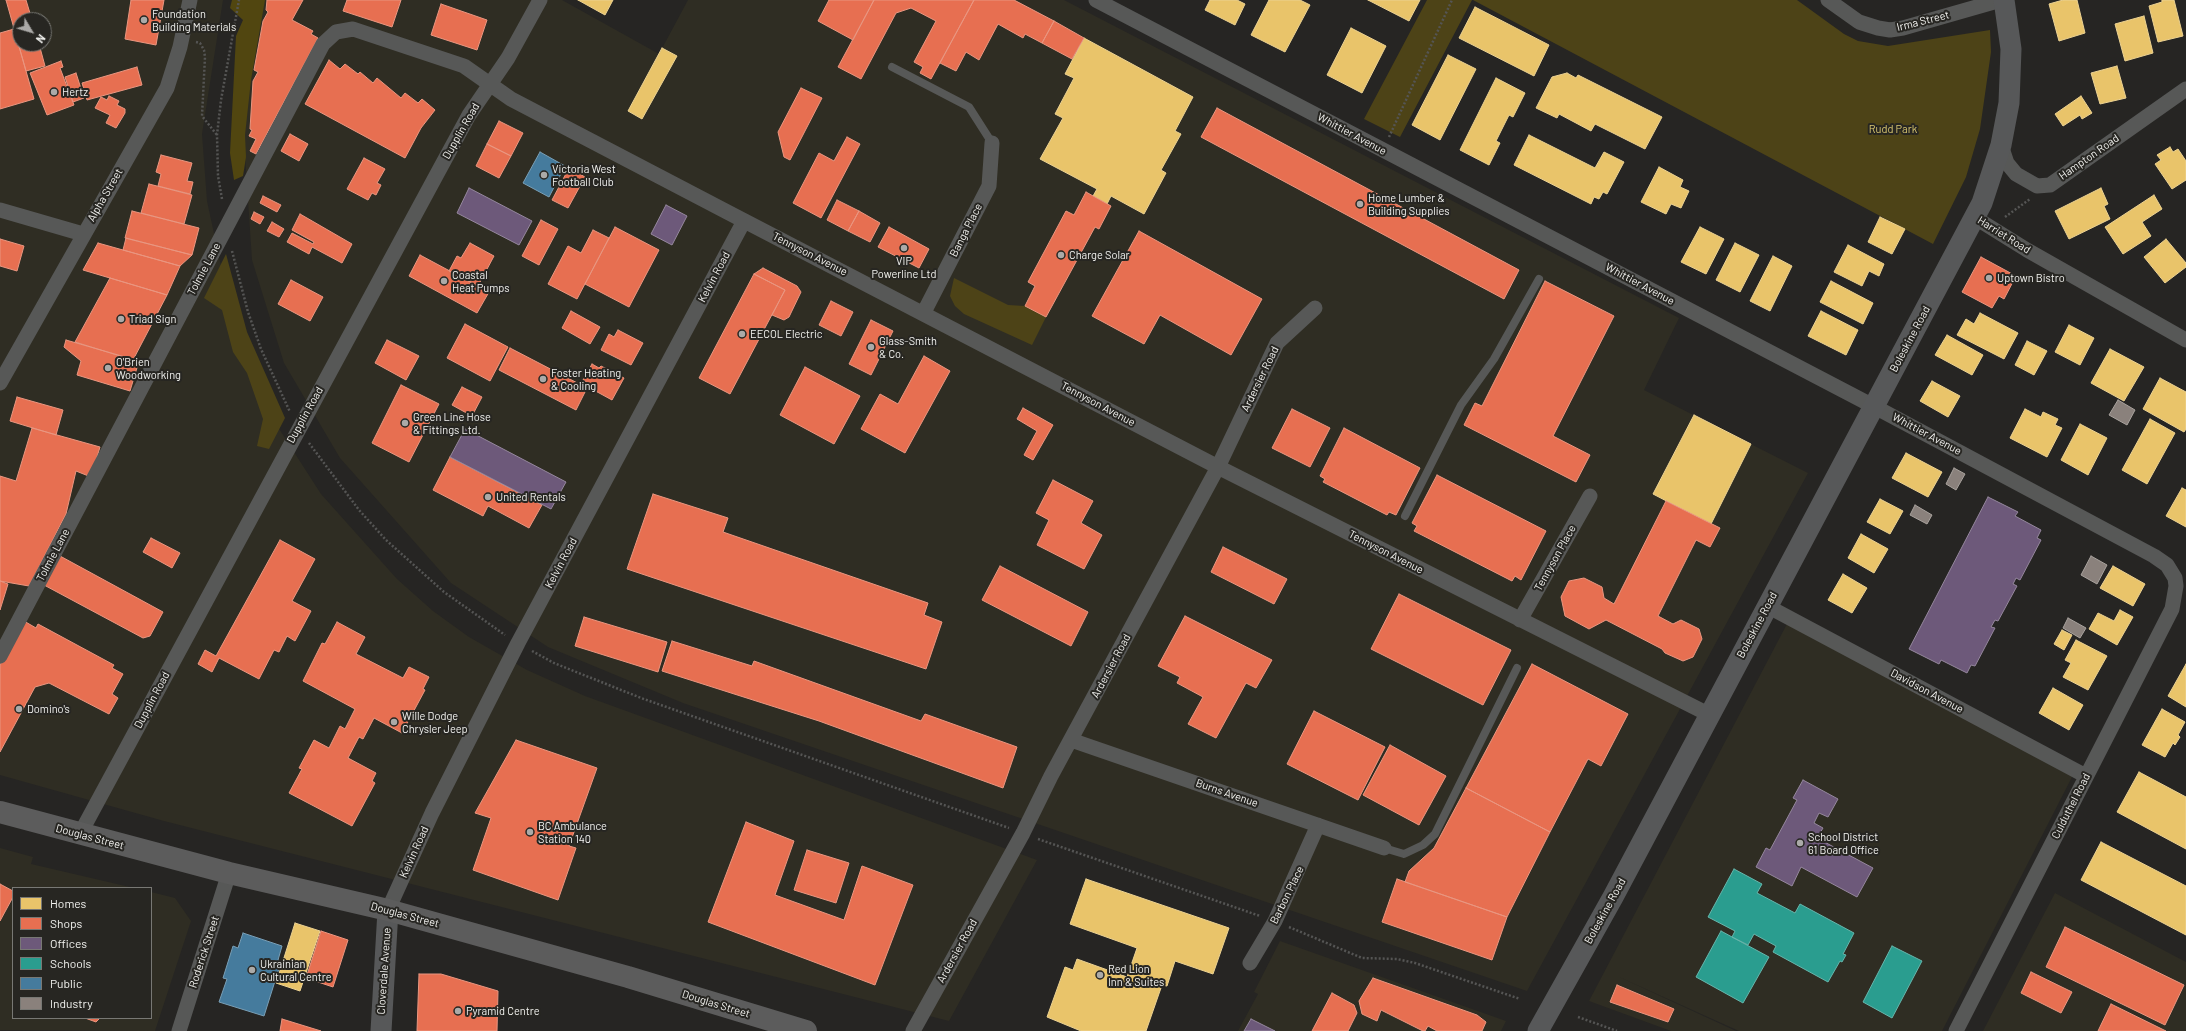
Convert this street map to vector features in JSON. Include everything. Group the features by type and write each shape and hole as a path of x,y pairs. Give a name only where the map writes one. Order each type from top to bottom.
{"highway":[{"name":"Douglas Street","path":"0,812 230,873 388,910 628,977 806,1031"}],"main road":[{"name":"Harriet Road","path":"1974,217 1988,188 2001,145 2008,102 2011,74 2009,36 2002,0"},
{"name":"Boleskine Road","path":"1538,1031 1875,407 1974,217"},
{"name":"Cloverdale Avenue","path":"381,1031 388,910"}],"street":[{"name":"Alpha Street","path":"0,383 167,88 182,37 190,0"},
{"name":"Dupplin Road","path":"80,834 456,138 508,58 540,0"},
{"name":"Whittier Avenue","path":"1096,0 1875,407 2154,556 2166,565 2175,578"},
{"name":"Irma Street","path":"1828,0 1859,22 1890,30 1903,28 2002,0"},
{"name":"Tolmie Lane","path":"0,656 322,44 336,32 353,29 464,66 490,85"},
{"name":"Tennyson Avenue","path":"490,85 511,99 744,221 924,312 1218,467 1710,715"},
{"name":"Hampton Road","path":"2001,145 2007,163 2016,174 2037,186 2050,185 2186,89"},
{"name":"Banga Place","path":"924,312 989,186 992,143"},
{"path":"0,210 83,234"},
{"name":"Harriet Road","path":"1974,217 2186,340"},
{"name":"Kelvin Road","path":"388,910 432,813 518,643 744,221"},
{"name":"Ardersier Road","path":"913,1031 1023,833 1071,740 1218,467 1277,343 1315,308"},
{"name":"Tennyson Place","path":"1520,620 1590,496"},
{"name":"Culduthel Road","path":"1956,1031 2172,609 2176,594 2175,578"},
{"name":"Davidson Avenue","path":"1767,606 2086,776"},
{"name":"Burns Avenue","path":"1071,740 1384,848"},
{"name":"Barbon Place","path":"1250,963 1275,921 1318,825"},
{"name":"Roderick Street","path":"179,1031 230,873"}],"lane":[{"path":"892,66 969,108 992,143"},
{"path":"1406,516 1461,404 1494,359 1539,279"},
{"path":"1384,848 1404,854 1423,845 1435,834 1516,668"}],"path":[{"path":"239,0 221,100 217,135 218,176 227,227 248,312 261,349 282,399 299,427 359,510 386,540 444,592 484,622 554,663 641,698 928,798 1166,885 1275,921 1362,958 1397,959 1415,963 1520,998"},
{"path":"1383,150 1452,0"},
{"path":"182,37 200,43 204,50 202,116 217,135"},
{"path":"1996,231 2005,216 2050,185"},
{"path":"1578,1017 1617,1031"}],"shaded area":[{"path":"0,0 223,0 202,134 207,201 233,322 265,407 321,494 397,579 433,611 469,637 527,670 585,696 1037,860 949,1021 164,821 0,775"},
{"path":"232,0 265,0 251,80 245,135 246,157 243,176 234,180 230,153 236,36 243,20 230,8"},
{"path":"263,0 562,0 659,54 688,0 1064,0 1679,318 1644,390 1808,473 1527,991 683,703 548,647 451,583 340,458 284,363 252,260 243,125"},
{"path":"1788,622 2073,775 1942,1031 1739,1031 1617,976 1736,1031 1671,1031 1589,1001"},
{"path":"0,848 33,857 31,864 130,887 12,887 12,1019 152,1019 152,892 175,898 191,921 155,1031 0,1030"},
{"path":"2055,893 2186,962 2186,1031 1983,1031"},
{"path":"1280,941 1506,1021 1501,1031 1238,1031 1258,994 1254,992"}],"green space":[{"path":"1427,0 1472,0 1400,137 1364,119"},
{"name":"Rudd Park","path":"1473,0 1797,0 1844,34 1858,41 1888,46 1990,30 1991,52 1980,129 1966,177 1933,244"},
{"path":"226,254 247,332 285,418 269,449 257,446 263,419 247,373 233,352 222,310 204,298"},
{"path":"954,278 1008,305 1025,306 1046,317 1032,345 964,314 955,306 950,296"}],"building: Homes":[{"path":"578,0 613,0 605,15"},
{"path":"1210,0 1237,0 1245,4 1235,25 1205,10"},
{"path":"1269,0 1300,0 1310,5 1285,52 1251,35"},
{"path":"1368,0 1420,0 1409,21"},
{"path":"2063,0 2077,0 2085,33 2059,41 2049,4"},
{"path":"2162,0 2174,0 2183,36 2158,42 2149,6 2162,2"},
{"path":"1475,7 1549,45 1534,76 1459,38"},
{"path":"2144,16 2153,53 2125,61 2115,24"},
{"path":"1351,28 1386,46 1362,93 1327,75"},
{"path":"1084,38 1193,97 1175,131 1181,134 1161,170 1166,173 1144,214 1111,196 1107,204 1093,196 1097,189 1040,159 1063,118 1055,114 1074,78 1065,74"},
{"path":"662,48 677,56 642,119 628,111"},
{"path":"1448,55 1476,69 1440,140 1412,125"},
{"path":"2117,66 2126,98 2100,104 2091,73"},
{"path":"1567,73 1576,78 1578,75 1662,117 1645,149 1595,124 1591,131 1559,114 1557,118 1536,108 1552,77"},
{"path":"1496,78 1525,93 1513,117 1509,115 1496,141 1500,143 1489,165 1460,150"},
{"path":"2081,96 2092,113 2082,119 2080,115 2063,126 2055,114"},
{"path":"1529,135 1595,168 1604,152 1624,162 1607,194 1603,192 1599,199 1594,197 1591,204 1514,165"},
{"path":"2170,147 2173,152 2178,149 2186,161 2186,180 2172,189 2155,164 2161,160 2157,155"},
{"path":"1659,167 1683,180 1680,187 1689,191 1681,208 1671,204 1666,214 1641,202"},
{"path":"2101,188 2108,204 2104,206 2110,219 2069,239 2055,211"},
{"path":"2154,195 2162,209 2142,222 2151,236 2123,254 2105,227"},
{"path":"1880,217 1905,229 1892,254 1868,242"},
{"path":"1700,227 1724,239 1706,274 1681,262"},
{"path":"2166,239 2186,263 2186,267 2165,283 2144,257"},
{"path":"1735,243 1759,255 1740,292 1716,280"},
{"path":"1848,245 1884,264 1879,276 1869,271 1862,286 1834,272"},
{"path":"1773,256 1792,266 1770,311 1750,301"},
{"path":"1831,281 1873,303 1863,324 1820,302"},
{"path":"1821,311 1858,330 1846,355 1808,336"},
{"path":"1980,313 2018,333 2004,359 1957,335 1966,319 1974,324"},
{"path":"2069,325 2094,338 2080,365 2055,352"},
{"path":"1947,335 1983,355 1972,375 1935,355"},
{"path":"2027,341 2047,351 2034,375 2015,365"},
{"path":"2110,349 2144,367 2124,401 2091,383"},
{"path":"2160,378 2186,392 2186,429 2184,432 2143,409"},
{"path":"1932,381 1960,396 1948,417 1920,401"},
{"path":"2025,409 2041,417 2043,412 2058,419 2055,425 2062,428 2047,457 2010,438"},
{"path":"1694,415 1751,444 1711,524 1653,494"},
{"path":"2150,419 2175,433 2147,484 2122,470"},
{"path":"2080,424 2107,438 2088,475 2061,460"},
{"path":"1906,453 1942,472 1928,497 1892,478"},
{"path":"2182,488 2186,490 2186,527 2166,516"},
{"path":"1880,499 1903,511 1890,534 1867,522"},
{"path":"1861,534 1888,549 1874,573 1848,558"},
{"path":"2113,566 2145,584 2133,606 2100,588"},
{"path":"1843,574 1867,588 1852,613 1828,600"},
{"path":"2120,610 2133,617 2117,645 2089,629 2098,613 2114,621"},
{"path":"2062,630 2072,635 2064,650 2054,644"},
{"path":"2076,640 2107,656 2088,690 2063,677 2071,663 2065,660"},
{"path":"2186,664 2186,707 2168,696"},
{"path":"2053,688 2083,705 2069,730 2039,713"},
{"path":"2162,709 2185,722 2178,735 2180,737 2175,745 2173,743 2165,757 2142,745"},
{"path":"2139,772 2186,797 2186,849 2117,812"},
{"path":"2101,842 2186,886 2186,935 2081,880"},
{"path":"1086,879 1229,928 1213,974 1175,961 1167,986 1162,985 1146,1031 1081,1031 1047,1017 1065,967 1073,970 1077,959 1127,977 1137,948 1070,924"},
{"path":"295,923 320,931 300,991 276,983"}],"building: Shops":[{"path":"6,0 26,0 30,12 12,12 12,21"},
{"name":"Foundation Building Materials","path":"131,0 164,0 156,45 125,39"},
{"path":"267,0 303,0 292,20 313,31 311,34 318,38 256,154 250,151 256,139 249,136 252,130 250,129 253,81 258,72 254,70 263,21 268,12 266,10"},
{"path":"347,0 401,0 392,27 343,11"},
{"path":"829,0 874,0 853,40 818,21"},
{"path":"874,0 974,0 931,79 920,73 923,67 914,62 936,21 911,8 896,13 861,79 838,67"},
{"path":"974,0 1014,0 1054,21 1042,43 1025,34 1023,38 998,24 979,60 966,52 956,71 940,63"},
{"path":"441,4 487,20 477,50 431,35"},
{"path":"1054,21 1084,38 1072,59 1042,43"},
{"path":"12,30 12,52 21,52 34,99 0,109 0,33"},
{"path":"21,52 41,52 45,66 26,71"},
{"path":"329,60 340,69 345,64 358,74 360,72 373,83 377,78 401,98 405,93 418,103 422,99 435,110 421,128 405,158 305,104"},
{"name":"Hertz","path":"61,61 63,67 60,68 74,105 47,115 30,73"},
{"path":"137,67 142,85 87,100 82,83"},
{"path":"76,73 84,98 73,102 65,77"},
{"path":"801,88 822,98 790,160 784,157 778,132"},
{"path":"109,96 119,101 117,105 125,109 125,113 116,128 106,123 110,115 95,108 101,97 107,100"},
{"name":"Home Lumber & Building Supplies","path":"1217,108 1519,270 1504,299 1201,137"},
{"path":"499,121 523,133 511,156 487,144"},
{"path":"290,134 308,144 299,161 281,151"},
{"path":"847,137 860,144 821,218 793,203 819,153 834,161"},
{"path":"487,144 511,156 499,178 476,166"},
{"path":"161,155 192,163 187,181 193,182 190,194 158,186 161,174 156,172"},
{"path":"364,158 385,169 377,183 381,185 376,195 372,193 368,200 347,189"},
{"path":"569,168 585,177 568,208 552,200"},
{"path":"149,184 192,195 184,224 141,213"},
{"name":"Charge Solar","path":"1086,192 1111,206 1099,229 1095,227 1046,317 1025,306 1035,286 1028,282 1066,211 1074,215"},
{"path":"263,196 281,205 277,212 260,203"},
{"path":"837,200 859,211 848,231 827,220"},
{"path":"132,211 199,228 192,255 125,238"},
{"path":"859,211 880,223 870,242 848,231"},
{"path":"254,212 264,217 260,224 251,219"},
{"path":"300,214 352,244 342,263 312,247 309,254 287,242 292,233 313,244 314,242 292,230"},
{"path":"541,220 558,229 539,265 522,256"},
{"path":"272,222 284,229 279,237 267,231"},
{"path":"615,227 659,250 629,307 585,284"},
{"name":"VIP Powerline Ltd","path":"889,227 929,249 919,268 878,247"},
{"path":"593,230 609,238 577,299 548,284 568,246 581,253"},
{"path":"1139,231 1262,299 1231,355 1160,315 1144,344 1092,316"},
{"path":"126,238 192,255 180,266 123,250"},
{"path":"0,239 24,246 17,271 0,266"},
{"path":"98,243 180,266 167,295 83,270"},
{"path":"470,243 494,256 478,286 449,271 457,256 461,258"},
{"name":"Coastal Heat Pumps","path":"420,255 489,292 477,313 409,276"},
{"path":"1981,257 2016,276 2004,299 1999,296 1992,308 1962,292"},
{"path":"763,268 797,286 801,292 789,317 784,320 772,315 785,290 754,274"},
{"name":"EECOL Electric","path":"754,274 785,290 730,394 699,378"},
{"name":"Triad Sign","path":"110,278 167,295 133,360 75,342"},
{"path":"291,280 323,297 310,321 278,304"},
{"path":"1545,281 1614,316 1553,436 1590,455 1576,482 1464,425 1475,403 1482,406"},
{"path":"831,301 853,312 841,336 819,325"},
{"path":"571,311 600,327 590,344 562,328"},
{"name":"Glass-Smith & Co.","path":"871,320 893,331 871,375 849,364"},
{"path":"465,324 508,347 490,381 447,358"},
{"path":"618,330 643,343 631,365 601,350 609,334 614,337"},
{"name":"O'Brien Woodworking","path":"66,340 139,361 130,391 77,375 81,361 64,347"},
{"path":"387,340 419,356 406,380 375,363"},
{"name":"Foster Heating & Cooling","path":"510,348 587,388 576,410 499,370"},
{"path":"924,356 950,371 905,453 861,429 880,394 898,404"},
{"path":"592,364 599,368 601,366 624,378 612,400 590,388 591,385 583,380"},
{"path":"805,367 860,396 834,444 780,415"},
{"name":"Green Line Hose & Fittings Ltd.","path":"401,385 439,404 409,462 372,443"},
{"path":"462,387 482,397 472,416 452,405"},
{"path":"17,397 63,410 56,435 10,421"},
{"path":"1023,408 1053,425 1033,460 1024,455 1037,431 1017,419"},
{"path":"1292,409 1330,428 1310,467 1272,448"},
{"path":"32,428 100,447 91,477 76,471 66,514 29,586 0,581 0,476 16,481"},
{"path":"1344,428 1420,468 1396,515 1389,512 1387,515 1323,482 1325,479 1320,476"},
{"name":"United Rentals","path":"450,457 542,505 529,528 488,506 483,516 433,490"},
{"path":"1437,475 1546,531 1521,580 1515,576 1512,581 1414,531 1417,526 1412,523"},
{"path":"1053,480 1093,501 1081,523 1102,535 1084,569 1037,545 1049,520 1036,513"},
{"path":"653,494 728,518 723,532 928,603 924,615 942,622 926,669 627,569"},
{"path":"1666,501 1720,528 1710,547 1696,540 1658,616 1673,624 1681,620 1699,629 1702,639 1693,657 1683,661 1665,653 1662,649 1606,620 1589,629 1565,616 1561,597 1569,581 1584,578 1602,587 1604,598 1614,604"},
{"path":"151,538 180,553 172,568 143,552"},
{"path":"280,540 315,559 292,601 311,611 295,641 287,636 279,652 274,650 259,679 219,658 212,672 198,664 205,650 216,656"},
{"path":"1223,547 1287,579 1274,604 1211,572"},
{"path":"60,556 163,612 150,636 143,638 44,585"},
{"path":"1000,566 1088,612 1071,646 982,600"},
{"path":"0,581 8,584 0,610"},
{"path":"1399,594 1511,650 1483,705 1371,649"},
{"path":"1185,616 1272,660 1256,688 1246,683 1216,738 1188,724 1203,697 1177,683 1180,677 1158,666"},
{"path":"584,617 667,642 658,672 575,646"},
{"path":"24,621 36,628 38,624 114,665 112,668 123,674 112,694 118,698 109,714 49,683 35,687 0,752 0,665"},
{"name":"Wille Dodge Chrysler Jeep","path":"337,622 365,637 356,654 403,678 409,667 429,677 423,689 425,690 402,733 374,718 363,739 359,737 348,758 376,773 372,781 375,783 352,826 289,793 302,769 299,768 314,740 329,748 340,726 345,729 355,709 303,681 322,643 325,644"},
{"path":"672,641 752,666 754,661 921,721 925,714 1017,747 1003,788 819,721 662,671"},
{"path":"1532,664 1628,714 1601,766 1588,759 1550,832 1466,788"},
{"path":"1314,711 1385,747 1358,800 1287,764"},
{"name":"BC Ambulance Station 140","path":"516,740 597,768 569,846 576,848 558,900 473,870 491,818 475,813"},
{"path":"1390,745 1446,776 1419,825 1363,795"},
{"path":"1466,788 1550,832 1507,917 1405,882 1409,871 1434,848"},
{"path":"746,822 794,841 775,895 844,920 862,866 913,885 875,985 708,922"},
{"path":"807,850 849,863 836,903 794,890"},
{"path":"1397,879 1507,917 1492,960 1382,922"},
{"path":"0,884 12,890 12,899 0,921"},
{"path":"2065,927 2184,985 2165,1025 2046,967"},
{"path":"321,931 348,940 333,987 306,978"},
{"path":"2031,972 2072,992 2061,1013 2021,993"},
{"name":"Pyramid Centre","path":"419,974 441,974 498,991 497,1031 417,1031"},
{"path":"1373,978 1477,1015 1486,1022 1482,1031 1437,1031 1428,1026 1425,1031 1423,1031 1381,1010 1377,1021 1362,1014 1359,1001"},
{"path":"1617,985 1674,1009 1668,1022 1610,1002"},
{"path":"1332,993 1354,1005 1357,1013 1348,1031 1312,1031"},
{"path":"2111,1004 2166,1031 2098,1031"},
{"path":"88,1019 99,1019 96,1022"},
{"path":"282,1019 321,1031 280,1031"}],"building: Offices":[{"path":"469,188 532,221 519,245 457,213"},
{"path":"666,205 687,216 672,245 651,234"},
{"path":"465,429 566,482 551,509 450,457"},
{"path":"1988,497 2018,512 2015,516 2041,530 2037,538 2041,540 2020,580 2016,578 2013,584 2017,586 1998,621 1995,620 1991,627 1995,628 1975,666 1971,665 1967,673 1941,660 1939,664 1909,649"},
{"name":"School District 61 Board Office","path":"1803,780 1838,799 1828,817 1819,813 1814,823 1823,828 1817,838 1873,868 1857,897 1801,867 1792,886 1756,867 1766,848 1770,850 1797,800 1793,798"},
{"path":"1251,1019 1275,1031 1244,1031"}],"building: Schools":[{"path":"1734,869 1762,884 1757,893 1795,913 1800,904 1854,933 1843,954 1846,955 1842,962 1840,961 1828,982 1773,952 1776,946 1754,934 1748,945 1732,937 1735,931 1708,917"},
{"path":"1721,931 1769,957 1743,1003 1696,977"},
{"path":"1892,946 1922,961 1892,1018 1863,1002"}],"building: Public":[{"name":"Victoria West Football Club","path":"540,152 565,166 549,197 523,183"},
{"name":"Ukrainian Cultural Centre","path":"243,933 282,946 278,960 281,962 264,1016 219,1002 227,979 223,978 233,946 238,948"}],"building: Industry":[{"path":"2118,400 2135,410 2127,425 2109,415"},
{"path":"1954,468 1965,474 1956,490 1946,484"},
{"path":"1915,505 1932,515 1927,524 1910,515"},
{"path":"2091,556 2107,565 2097,584 2081,575"},
{"path":"2068,618 2086,628 2080,638 2063,628"}],"place":[{"name":"Foundation Building Materials","path":"144,20"},
{"name":"Hertz","path":"54,92"},
{"name":"Victoria West Football Club","path":"544,175"},
{"name":"Home Lumber & Building Supplies","path":"1360,204"},
{"name":"VIP Powerline Ltd","path":"904,248"},
{"name":"Charge Solar","path":"1061,255"},
{"name":"Uptown Bistro","path":"1989,278"},
{"name":"Coastal Heat Pumps","path":"444,281"},
{"name":"Triad Sign","path":"121,319"},
{"name":"EECOL Electric","path":"742,334"},
{"name":"Glass-Smith & Co.","path":"871,347"},
{"name":"O'Brien Woodworking","path":"108,368"},
{"name":"Foster Heating & Cooling","path":"543,379"},
{"name":"Green Line Hose & Fittings Ltd.","path":"405,423"},
{"name":"United Rentals","path":"488,497"},
{"name":"Domino's","path":"19,709"},
{"name":"Wille Dodge Chrysler Jeep","path":"394,722"},
{"name":"BC Ambulance Station 140","path":"530,832"},
{"name":"School District 61 Board Office","path":"1800,843"},
{"name":"Ukrainian Cultural Centre","path":"252,970"},
{"name":"Red Lion Inn & Suites","path":"1100,975"},
{"name":"Pyramid Centre","path":"458,1011"}]}
